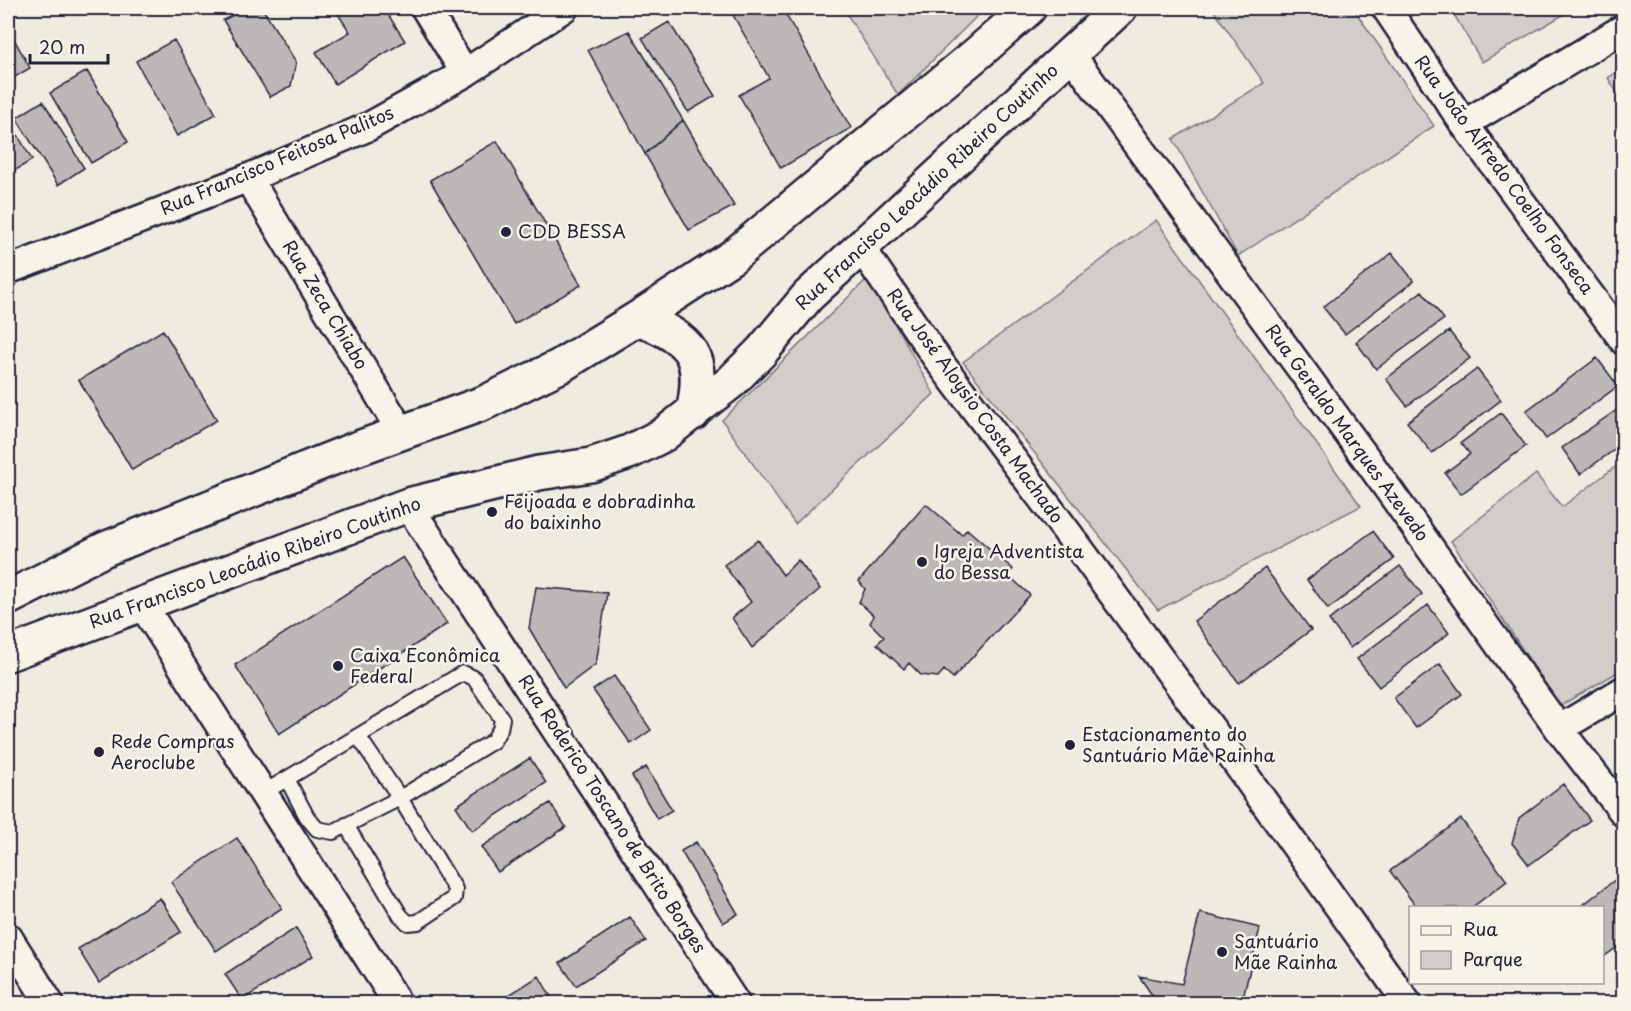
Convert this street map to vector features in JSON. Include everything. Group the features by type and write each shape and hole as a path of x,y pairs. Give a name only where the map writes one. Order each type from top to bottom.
{"main road":[{"path":"8,598 105,549 321,463 484,403 560,366 732,257 1029,8"},
{"name":"Rua Francisco Leocádio Ribeiro Coutinho","path":"8,654 408,505 539,473 591,465 629,452 655,439 693,413 731,382 761,352 807,296 1120,8"},
{"path":"638,318 663,328 681,339 690,350 697,368 698,387 693,413"}],"street":[{"path":"425,8 465,73"},
{"name":"Rua Francisco Feitosa Palitos","path":"8,270 248,178 368,127 465,73 564,8"},
{"name":"Rua João Alfredo Coelho Fonseca","path":"1386,8 1464,124 1623,340"},
{"path":"1464,124 1623,28"},
{"name":"Rua Geraldo Marques Azevedo","path":"1070,53 1364,455 1559,729 1623,813"},
{"name":"Rua Zeca Chiabo","path":"248,178 402,433"},
{"name":"Rua José Aloysio Costa Machado","path":"860,246 938,360 1237,764 1407,1004"},
{"name":"Rua Roderico Toscano de Brito Borges","path":"408,505 736,1004"},
{"path":"142,604 398,1004"},
{"path":"1559,729 1623,690"},
{"path":"8,937 50,1004"}],"lane":[{"path":"263,793 463,673 474,678 502,719 500,729 493,741 400,798 333,832 318,829 307,817 287,779"},
{"path":"346,825 400,915 408,923 418,922 454,898 455,889 400,798 358,736"}],"green space":[{"path":"843,8 985,8 898,95"},
{"path":"1212,8 1353,8 1434,126 1238,256 1173,139 1264,83"},
{"path":"1450,8 1575,8 1482,62"},
{"path":"1623,68 1623,102 1608,78"},
{"path":"1156,220 1361,506 1158,610 963,362"},
{"path":"869,277 934,394 795,524 722,420"},
{"path":"1623,461 1623,669 1560,706 1451,541 1536,474 1562,507"}],"building":[{"path":"248,8 262,8 296,62 291,86 270,97 223,20"},
{"path":"334,8 384,8 405,41 335,84 316,52 350,32"},
{"path":"729,8 782,8 851,128 781,168 739,95 769,78"},
{"path":"669,22 715,96 688,112 642,38"},
{"path":"8,28 30,68 8,81"},
{"path":"629,31 683,120 645,154 588,50"},
{"path":"174,40 216,114 177,136 136,61"},
{"path":"87,71 128,142 91,163 50,93"},
{"path":"43,101 84,168 58,185 16,118"},
{"path":"8,118 32,160 8,175"},
{"path":"683,120 734,206 689,230 645,154"},
{"name":"CDD BESSA","path":"497,141 581,285 514,324 430,180"},
{"path":"1392,253 1414,281 1345,334 1323,307"},
{"path":"1422,291 1444,319 1376,369 1356,342"},
{"path":"163,330 217,420 132,470 79,380"},
{"path":"1449,331 1470,358 1407,406 1386,379"},
{"path":"1597,358 1618,386 1546,439 1526,411"},
{"path":"1477,369 1501,400 1432,453 1407,422"},
{"path":"1624,405 1624,443 1580,474 1562,448"},
{"path":"1501,413 1526,446 1461,494 1445,473 1470,454 1461,443"},
{"path":"926,504 962,535 967,529 1013,569 1008,575 1030,595 953,678 944,670 938,677 921,675 909,663 904,669 877,644 884,637 870,623 874,616 859,602 865,589 859,581"},
{"path":"1373,531 1394,559 1328,609 1307,580"},
{"path":"758,540 783,575 798,560 820,589 752,648 732,618 751,602 724,565"},
{"path":"403,557 447,624 279,734 235,665"},
{"path":"1400,566 1422,594 1350,648 1329,620"},
{"path":"1265,568 1311,630 1239,683 1194,621"},
{"path":"536,587 607,593 596,664 564,688 529,628"},
{"path":"1428,605 1449,633 1379,687 1357,659"},
{"path":"1440,664 1462,694 1416,728 1394,698"},
{"path":"614,676 651,730 631,744 593,690"},
{"path":"530,758 546,783 472,831 456,806"},
{"path":"646,767 672,810 657,819 632,776"},
{"path":"1563,784 1590,820 1529,865 1512,843 1519,818"},
{"path":"550,803 566,827 498,872 481,847"},
{"path":"1461,819 1507,881 1474,906 1416,906 1390,871"},
{"path":"237,838 282,908 216,951 171,882"},
{"path":"696,842 738,914 723,923 681,851"},
{"path":"1616,879 1624,889 1624,942 1604,957 1604,906 1582,906"},
{"path":"160,898 181,932 99,983 78,949"},
{"name":"Santuário Mãe Rainha","path":"1200,913 1260,928 1243,998 1266,1004 1158,1004 1139,976 1182,984"},
{"path":"630,917 646,941 576,986 560,963"},
{"path":"296,928 313,956 242,1000 225,974"},
{"path":"539,976 555,1004 495,1004"}],"place":[{"name":"CDD BESSA","path":"506,232"},
{"name":"Feijoada e dobradinha do baixinho","path":"492,512"},
{"name":"Igreja Adventista do Bessa","path":"922,562"},
{"name":"Caixa Econômica Federal","path":"338,666"},
{"name":"Estacionamento do Santuário Mãe Rainha","path":"1070,745"},
{"name":"Rede Compras Aeroclube","path":"99,752"},
{"name":"Santuário Mãe Rainha","path":"1222,952"}]}
